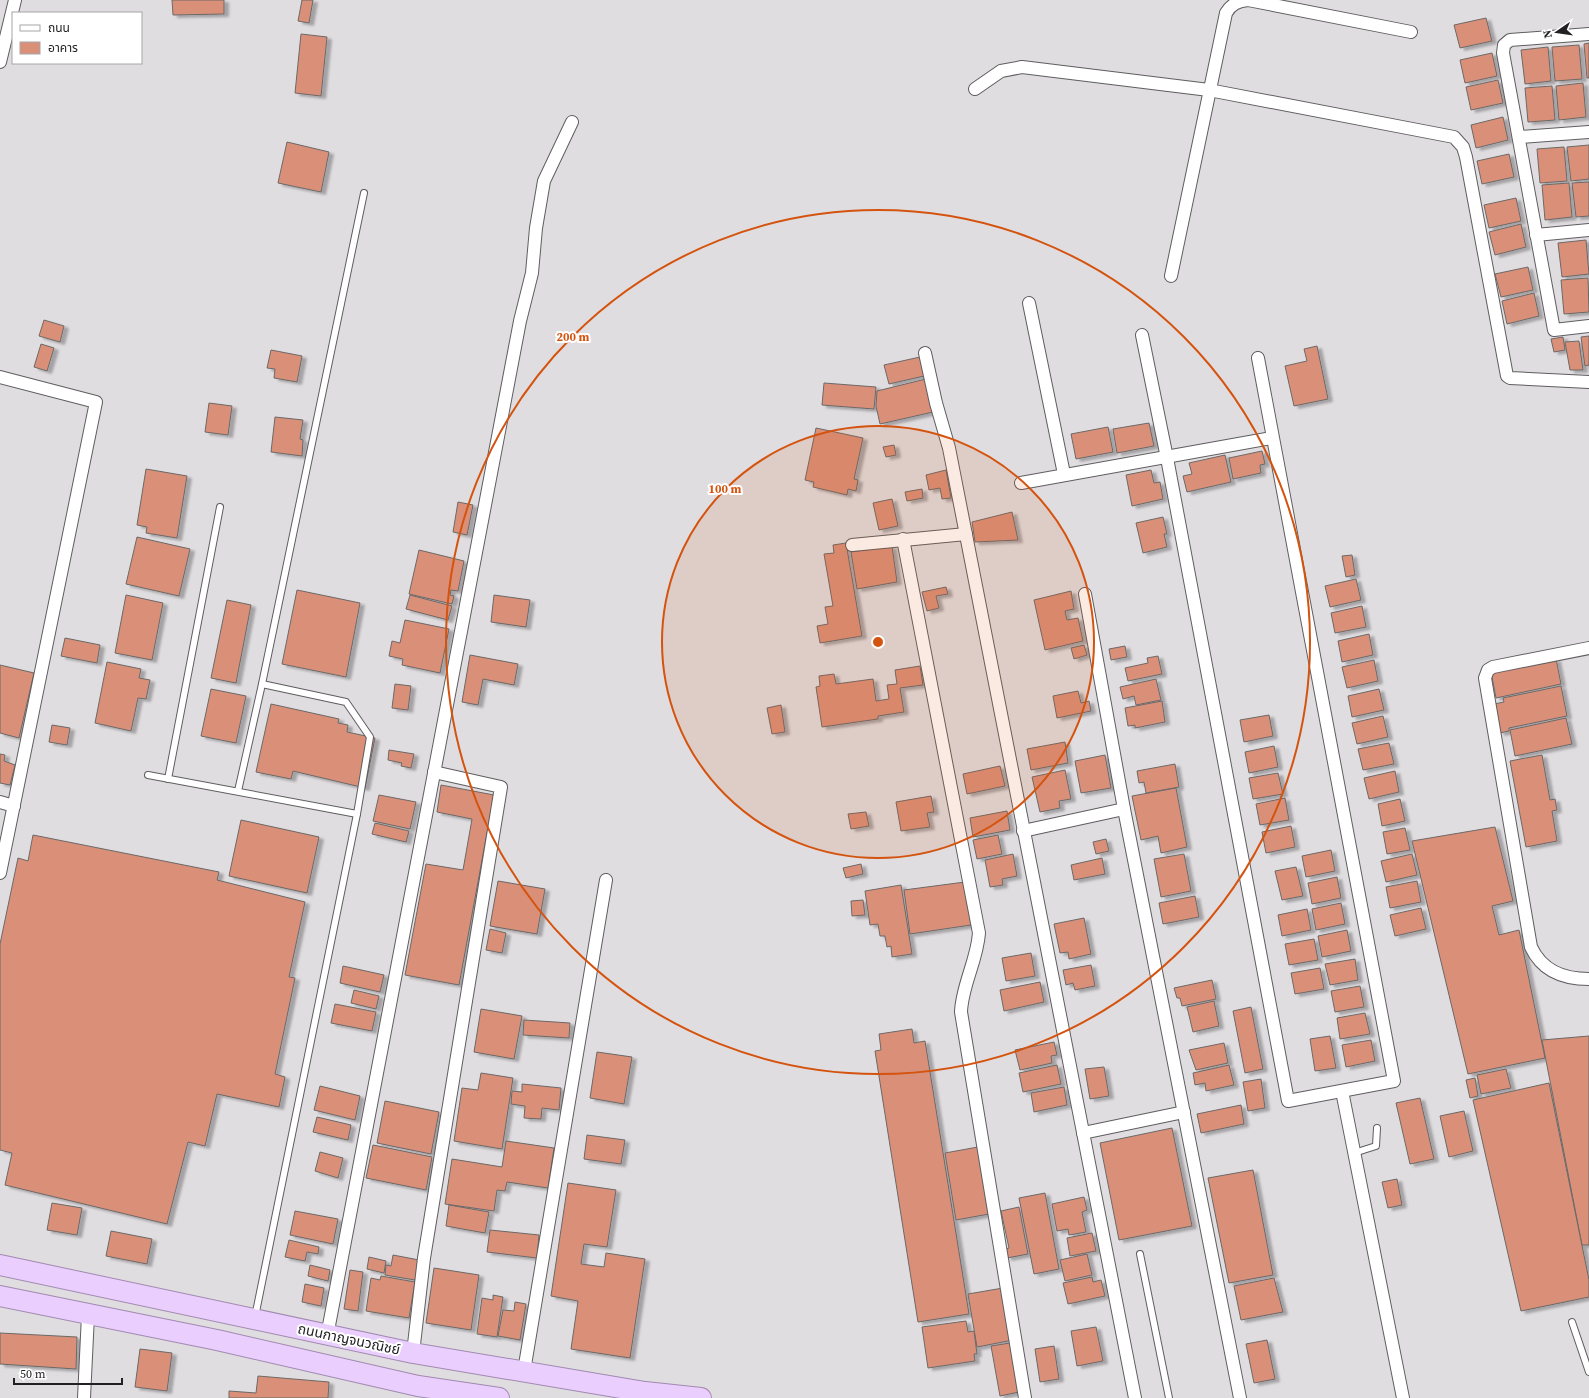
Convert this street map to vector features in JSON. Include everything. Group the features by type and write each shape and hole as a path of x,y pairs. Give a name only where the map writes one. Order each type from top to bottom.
{"highway":[{"name":"ถนนกาญจนวณิชย์","path":"0,1265 255,1319 327,1336 413,1353 645,1392 701,1398"},
{"name":"ถนนกาญจนวณิชย์","path":"0,1296 217,1340 418,1389 499,1398"},
{"path":"217,1340 222,1313"}],"street":[{"path":"12,12 15,0"},
{"path":"1171,276 1209,90 1226,13 1229,7 1238,1 1248,0 1411,32"},
{"path":"0,62 12,12"},
{"path":"1589,34 1510,40 1504,45 1503,53 1554,330 1589,326"},
{"path":"975,89 1000,72 1022,66 1209,90 1440,133 1454,137 1459,141 1466,157 1506,374 1510,378 1589,382"},
{"path":"327,1336 520,321 532,273 540,202 544,181 572,122"},
{"path":"1519,138 1589,132"},
{"path":"1536,235 1589,230"},
{"path":"1029,303 1064,474"},
{"path":"1142,335 1167,458 1288,1101 1394,1081 1258,358"},
{"path":"925,353 936,403 949,448 1135,1398"},
{"path":"0,377 96,402 0,873"},
{"path":"1021,483 1064,474 1167,458 1272,438"},
{"path":"852,545 966,534"},
{"path":"903,539 979,933 978,948 963,993 962,1022 1025,1398"},
{"path":"1085,594 1124,809 1240,1398"},
{"path":"1589,648 1493,666 1488,670 1485,678 1530,947 1540,963 1552,972 1565,977 1589,979"},
{"path":"413,1353 424,1258 501,787 434,772"},
{"path":"0,802 14,806"},
{"path":"1023,831 1124,809"},
{"path":"524,1371 606,880"},
{"path":"1342,1091 1403,1398"},
{"path":"1083,1133 1184,1112"},
{"path":"84,1398 88,1315"}],"lane":[{"path":"238,791 262,684 364,193"},
{"path":"168,779 220,507"},
{"path":"255,1319 357,814 370,737 346,702 262,684"},
{"path":"148,775 357,814"},
{"path":"1354,1153 1376,1146 1377,1128"},
{"path":"1140,1254 1169,1398"},
{"path":"1572,1322 1589,1372"}],"building":[{"path":"172,0 224,0 224,14 173,15"},
{"path":"302,0 313,0 309,23 298,21"},
{"path":"1486,18 1492,41 1460,48 1454,25"},
{"path":"301,34 327,37 321,96 295,93"},
{"path":"1589,43 1589,78 1587,78 1584,44"},
{"path":"1579,45 1582,79 1555,81 1552,47"},
{"path":"1548,47 1551,81 1525,84 1521,50"},
{"path":"1492,53 1497,76 1465,83 1460,60"},
{"path":"1498,80 1503,103 1471,110 1466,87"},
{"path":"1583,83 1586,117 1559,120 1556,86"},
{"path":"1552,86 1555,120 1528,122 1525,88"},
{"path":"1503,117 1508,140 1476,148 1471,125"},
{"path":"287,142 329,152 321,192 278,183"},
{"path":"1589,145 1589,179 1571,181 1567,147"},
{"path":"1564,147 1567,181 1540,183 1537,149"},
{"path":"1509,154 1514,177 1482,184 1477,161"},
{"path":"1589,182 1589,216 1576,217 1572,183"},
{"path":"1569,183 1572,217 1545,220 1542,185"},
{"path":"1516,198 1521,221 1489,228 1484,205"},
{"path":"1521,224 1526,247 1495,255 1489,232"},
{"path":"1586,240 1589,274 1562,277 1558,243"},
{"path":"1528,267 1533,290 1501,297 1495,274"},
{"path":"1588,278 1589,312 1564,314 1561,280"},
{"path":"1534,293 1539,316 1507,324 1502,301"},
{"path":"44,320 64,326 60,342 39,336"},
{"path":"1589,336 1589,365 1585,366 1581,337"},
{"path":"1563,337 1565,350 1554,352 1551,339"},
{"path":"1579,341 1583,370 1570,370 1565,342"},
{"path":"41,344 54,348 47,371 34,367"},
{"path":"1317,346 1328,399 1294,406 1285,366 1307,361 1304,349"},
{"path":"271,350 302,356 297,382 274,378 275,369 267,368"},
{"path":"920,357 924,376 889,384 884,365"},
{"path":"926,379 933,412 880,424 876,406 877,391"},
{"path":"824,383 876,387 874,409 822,405"},
{"path":"209,403 232,406 228,435 205,432"},
{"path":"275,417 303,420 300,439 303,440 302,456 271,452"},
{"path":"1149,423 1154,446 1117,453 1113,429"},
{"path":"1108,427 1113,452 1076,459 1071,434"},
{"path":"816,428 863,438 854,479 858,480 856,491 848,489 847,495 813,487 814,482 805,480"},
{"path":"894,445 896,455 886,457 883,447"},
{"path":"1262,451 1265,464 1260,465 1261,473 1233,479 1229,458"},
{"path":"1225,455 1231,482 1187,492 1183,476 1192,474 1189,463"},
{"path":"146,469 187,476 177,538 146,533 147,527 137,525"},
{"path":"946,470 951,498 942,499 940,488 929,490 926,475"},
{"path":"1151,470 1154,483 1160,482 1163,499 1132,506 1126,475"},
{"path":"922,489 923,498 907,501 905,492"},
{"path":"892,499 898,526 879,530 873,503"},
{"path":"458,502 473,505 467,535 453,532"},
{"path":"1012,512 1018,540 975,542 972,522"},
{"path":"1163,517 1167,534 1164,534 1167,547 1143,553 1136,523"},
{"path":"137,537 190,549 179,596 126,584"},
{"path":"846,543 862,636 820,643 817,626 828,624 825,607 833,606 824,554 834,553 833,545"},
{"path":"892,546 897,582 857,589 851,552"},
{"path":"419,550 464,561 458,591 451,590 450,595 454,596 452,604 409,594"},
{"path":"1352,555 1355,575 1346,577 1342,556"},
{"path":"1356,579 1361,600 1330,607 1325,586"},
{"path":"946,587 948,594 936,596 939,608 927,611 922,592"},
{"path":"297,590 360,603 346,677 282,664"},
{"path":"1071,591 1074,609 1065,611 1067,620 1078,618 1083,641 1045,650 1034,600"},
{"path":"126,595 163,603 152,660 115,653"},
{"path":"410,595 452,606 448,620 406,609"},
{"path":"494,595 530,600 526,627 491,622"},
{"path":"227,600 251,605 236,683 211,678"},
{"path":"1362,606 1366,627 1335,633 1331,613"},
{"path":"405,620 449,629 440,673 402,665 403,659 389,656 392,641 400,643"},
{"path":"1369,634 1373,655 1342,662 1338,641"},
{"path":"65,638 100,645 97,663 61,656"},
{"path":"1084,645 1087,655 1074,659 1071,648"},
{"path":"1125,646 1127,657 1111,660 1109,649"},
{"path":"470,655 518,664 514,685 483,679 478,705 462,702"},
{"path":"1158,656 1162,674 1128,681 1125,668 1148,663 1147,658"},
{"path":"1556,659 1561,684 1496,698 1491,672"},
{"path":"1374,660 1378,681 1347,688 1342,667"},
{"path":"107,662 141,669 139,678 150,680 146,699 138,698 131,731 95,723"},
{"path":"0,665 34,673 19,738 0,733"},
{"path":"920,666 923,685 900,688 904,712 878,716 878,719 822,727 816,687 820,686 819,676 834,674 836,684 873,679 876,701 889,699 887,685 897,684 895,670"},
{"path":"1156,679 1161,700 1136,705 1134,696 1123,699 1120,687"},
{"path":"395,684 411,686 408,710 392,708"},
{"path":"1561,686 1567,716 1509,728 1509,731 1500,733 1494,704 1504,702 1503,698"},
{"path":"211,689 246,696 236,743 201,736"},
{"path":"1379,689 1384,710 1352,717 1348,696"},
{"path":"1078,691 1081,703 1089,701 1091,711 1057,718 1053,696"},
{"path":"1162,701 1165,722 1135,728 1135,725 1128,726 1125,708"},
{"path":"271,704 339,719 338,723 348,725 347,732 375,738 365,788 293,771 291,779 256,772"},
{"path":"781,705 785,732 772,734 767,708"},
{"path":"1269,715 1273,736 1244,742 1240,720"},
{"path":"1383,716 1388,737 1357,744 1352,723"},
{"path":"1566,718 1572,744 1515,756 1510,730"},
{"path":"52,725 70,728 67,745 49,742"},
{"path":"1065,742 1068,763 1031,770 1027,749"},
{"path":"1389,743 1394,764 1363,770 1358,749"},
{"path":"1274,746 1278,767 1249,773 1245,752"},
{"path":"389,750 414,754 411,768 401,766 402,763 388,760"},
{"path":"0,754 5,755 4,761 15,765 10,785 0,783"},
{"path":"1105,755 1111,788 1081,793 1075,761"},
{"path":"1542,755 1550,800 1555,799 1557,810 1552,811 1557,841 1526,847 1510,761"},
{"path":"1175,764 1179,787 1146,793 1144,782 1139,783 1137,771"},
{"path":"1000,766 1005,786 967,794 963,774"},
{"path":"1065,770 1071,799 1059,801 1060,808 1040,812 1032,777"},
{"path":"1395,771 1399,792 1369,799 1364,778"},
{"path":"1278,773 1283,794 1253,799 1249,778"},
{"path":"441,785 494,795 459,985 405,975 426,864 463,870 472,819 437,812"},
{"path":"1176,788 1187,847 1161,853 1158,836 1141,840 1132,796"},
{"path":"379,795 416,802 410,829 373,821"},
{"path":"931,796 934,812 927,813 930,827 901,831 896,802"},
{"path":"1285,798 1289,820 1260,825 1256,804"},
{"path":"1400,799 1405,821 1382,826 1378,804"},
{"path":"1007,811 1010,830 973,837 970,818"},
{"path":"866,812 869,826 851,829 848,814"},
{"path":"241,820 319,837 307,893 229,876"},
{"path":"375,823 409,831 406,842 372,834"},
{"path":"1291,826 1295,847 1266,853 1262,832"},
{"path":"1495,827 1513,901 1492,906 1499,935 1519,930 1545,1058 1468,1074 1412,841"},
{"path":"1405,828 1410,850 1387,854 1383,832"},
{"path":"33,835 219,872 217,880 305,902 289,977 295,978 275,1074 285,1077 279,1107 217,1094 205,1146 188,1142 167,1224 5,1185 12,1153 0,1150 0,944 18,858 28,861"},
{"path":"998,835 1002,854 977,859 973,840"},
{"path":"1106,839 1109,851 1096,854 1093,842"},
{"path":"1331,850 1335,871 1306,877 1302,856"},
{"path":"1013,854 1017,876 1002,879 1003,885 990,887 985,860"},
{"path":"1184,854 1191,891 1161,897 1154,859"},
{"path":"1412,854 1417,875 1386,882 1381,861"},
{"path":"1102,858 1105,874 1074,880 1071,865"},
{"path":"861,864 863,874 846,878 843,868"},
{"path":"1296,867 1303,896 1282,900 1275,871"},
{"path":"1337,877 1341,898 1312,904 1308,883"},
{"path":"498,881 545,889 537,934 490,926"},
{"path":"1417,881 1421,902 1390,908 1386,887"},
{"path":"965,882 971,925 910,934 904,890"},
{"path":"901,885 912,954 892,957 891,946 887,947 885,936 880,936 878,924 870,925 865,891"},
{"path":"1195,896 1199,917 1163,924 1159,903"},
{"path":"863,900 865,915 852,916 851,901"},
{"path":"1341,903 1345,924 1316,930 1312,909"},
{"path":"1421,908 1426,929 1395,936 1390,915"},
{"path":"1307,909 1311,930 1282,936 1278,915"},
{"path":"1084,918 1091,954 1069,959 1068,952 1060,953 1054,924"},
{"path":"490,929 506,933 502,953 486,950"},
{"path":"1347,930 1351,951 1322,957 1318,936"},
{"path":"1314,939 1318,960 1289,965 1285,944"},
{"path":"1031,953 1035,976 1006,981 1002,958"},
{"path":"1355,959 1358,980 1330,985 1325,964"},
{"path":"1091,965 1095,986 1075,990 1073,983 1066,985 1063,970"},
{"path":"343,966 384,975 380,992 340,983"},
{"path":"1320,968 1324,989 1295,994 1291,973"},
{"path":"1212,980 1216,999 1182,1006 1180,998 1177,998 1174,988"},
{"path":"1040,982 1044,1002 1004,1011 1000,990"},
{"path":"1360,986 1364,1007 1335,1012 1331,991"},
{"path":"354,990 379,996 376,1009 351,1003"},
{"path":"1214,1001 1219,1026 1193,1032 1187,1007"},
{"path":"335,1004 376,1012 372,1031 331,1023"},
{"path":"1251,1007 1263,1069 1245,1073 1233,1011"},
{"path":"481,1009 522,1016 514,1059 474,1052"},
{"path":"1365,1013 1370,1034 1340,1039 1337,1018"},
{"path":"524,1020 570,1023 569,1038 523,1035"},
{"path":"912,1029 914,1043 925,1041 969,1314 918,1322 875,1051 881,1050 879,1034"},
{"path":"1330,1036 1336,1068 1315,1071 1310,1039"},
{"path":"1589,1036 1589,1245 1582,1245 1542,1040"},
{"path":"1371,1040 1375,1061 1346,1067 1342,1045"},
{"path":"1054,1042 1057,1055 1051,1056 1052,1063 1020,1070 1015,1050"},
{"path":"1224,1043 1228,1063 1196,1070 1189,1050"},
{"path":"597,1052 632,1057 624,1104 590,1098"},
{"path":"1057,1065 1061,1084 1023,1092 1019,1073"},
{"path":"1229,1065 1234,1085 1206,1091 1205,1083 1195,1085 1193,1073"},
{"path":"1104,1067 1109,1096 1090,1099 1085,1069"},
{"path":"1506,1069 1511,1088 1481,1094 1477,1075"},
{"path":"481,1073 513,1078 502,1149 454,1141 462,1088 478,1090"},
{"path":"1475,1078 1478,1096 1470,1098 1466,1080"},
{"path":"1261,1079 1265,1108 1248,1111 1243,1082"},
{"path":"1549,1083 1589,1280 1589,1297 1521,1311 1473,1100"},
{"path":"522,1084 561,1088 559,1110 542,1108 541,1119 524,1118 525,1106 511,1104 512,1091 522,1092"},
{"path":"320,1086 360,1096 355,1120 314,1110"},
{"path":"1064,1087 1067,1105 1034,1112 1031,1093"},
{"path":"1420,1098 1434,1159 1410,1164 1396,1103"},
{"path":"385,1101 439,1112 431,1154 377,1143"},
{"path":"1241,1105 1244,1124 1201,1133 1197,1114"},
{"path":"1464,1111 1473,1151 1449,1157 1440,1116"},
{"path":"317,1117 351,1125 348,1140 313,1132"},
{"path":"1172,1128 1192,1226 1119,1240 1100,1143"},
{"path":"587,1135 625,1140 621,1164 584,1159"},
{"path":"506,1141 554,1148 548,1188 507,1182 505,1191 497,1190 494,1211 445,1204 452,1159 502,1167"},
{"path":"373,1145 432,1157 426,1190 366,1178"},
{"path":"978,1147 989,1214 956,1220 945,1153"},
{"path":"320,1152 343,1158 338,1178 315,1171"},
{"path":"1253,1170 1273,1275 1229,1283 1208,1178"},
{"path":"1397,1179 1402,1205 1388,1208 1382,1182"},
{"path":"568,1183 616,1190 607,1247 584,1244 581,1264 604,1267 606,1253 645,1259 630,1358 571,1349 578,1301 551,1296"},
{"path":"1045,1193 1059,1269 1034,1274 1019,1198"},
{"path":"1084,1197 1087,1210 1082,1212 1086,1232 1069,1235 1068,1229 1057,1231 1052,1204"},
{"path":"52,1203 82,1208 77,1235 47,1230"},
{"path":"449,1205 489,1212 485,1233 446,1226"},
{"path":"1019,1207 1028,1254 1007,1258 1006,1249 1009,1248 1001,1211"},
{"path":"295,1211 338,1219 333,1244 290,1235"},
{"path":"490,1230 539,1235 537,1258 487,1252"},
{"path":"111,1231 152,1239 147,1264 106,1256"},
{"path":"1092,1233 1096,1251 1070,1256 1067,1238"},
{"path":"289,1240 319,1247 318,1254 307,1252 305,1261 285,1257"},
{"path":"1087,1254 1092,1275 1065,1281 1060,1260"},
{"path":"393,1255 419,1260 415,1280 385,1275 386,1265 391,1266"},
{"path":"369,1257 386,1261 384,1273 367,1269"},
{"path":"310,1265 330,1270 328,1281 308,1276"},
{"path":"434,1268 479,1275 471,1330 426,1323"},
{"path":"350,1270 363,1272 358,1311 344,1309"},
{"path":"381,1276 415,1282 409,1318 366,1311 371,1278 380,1280"},
{"path":"1092,1277 1093,1282 1101,1280 1105,1296 1068,1304 1063,1283"},
{"path":"1274,1278 1283,1312 1241,1320 1234,1286"},
{"path":"305,1284 324,1288 321,1306 302,1302"},
{"path":"1003,1288 1013,1340 977,1347 968,1294"},
{"path":"493,1295 503,1297 497,1337 477,1334 482,1298 493,1300"},
{"path":"515,1302 526,1304 520,1340 498,1336 503,1310 514,1311"},
{"path":"966,1321 968,1332 974,1331 977,1354 974,1354 975,1361 928,1368 922,1327"},
{"path":"1096,1327 1103,1361 1077,1366 1071,1331"},
{"path":"0,1333 77,1337 76,1369 0,1364"},
{"path":"1267,1340 1275,1379 1254,1383 1246,1344"},
{"path":"1010,1343 1019,1392 1000,1396 991,1346"},
{"path":"1054,1346 1059,1379 1040,1382 1035,1349"},
{"path":"140,1349 172,1353 167,1391 135,1387"},
{"path":"258,1376 329,1382 328,1398 229,1398 229,1391 256,1393"}]}
